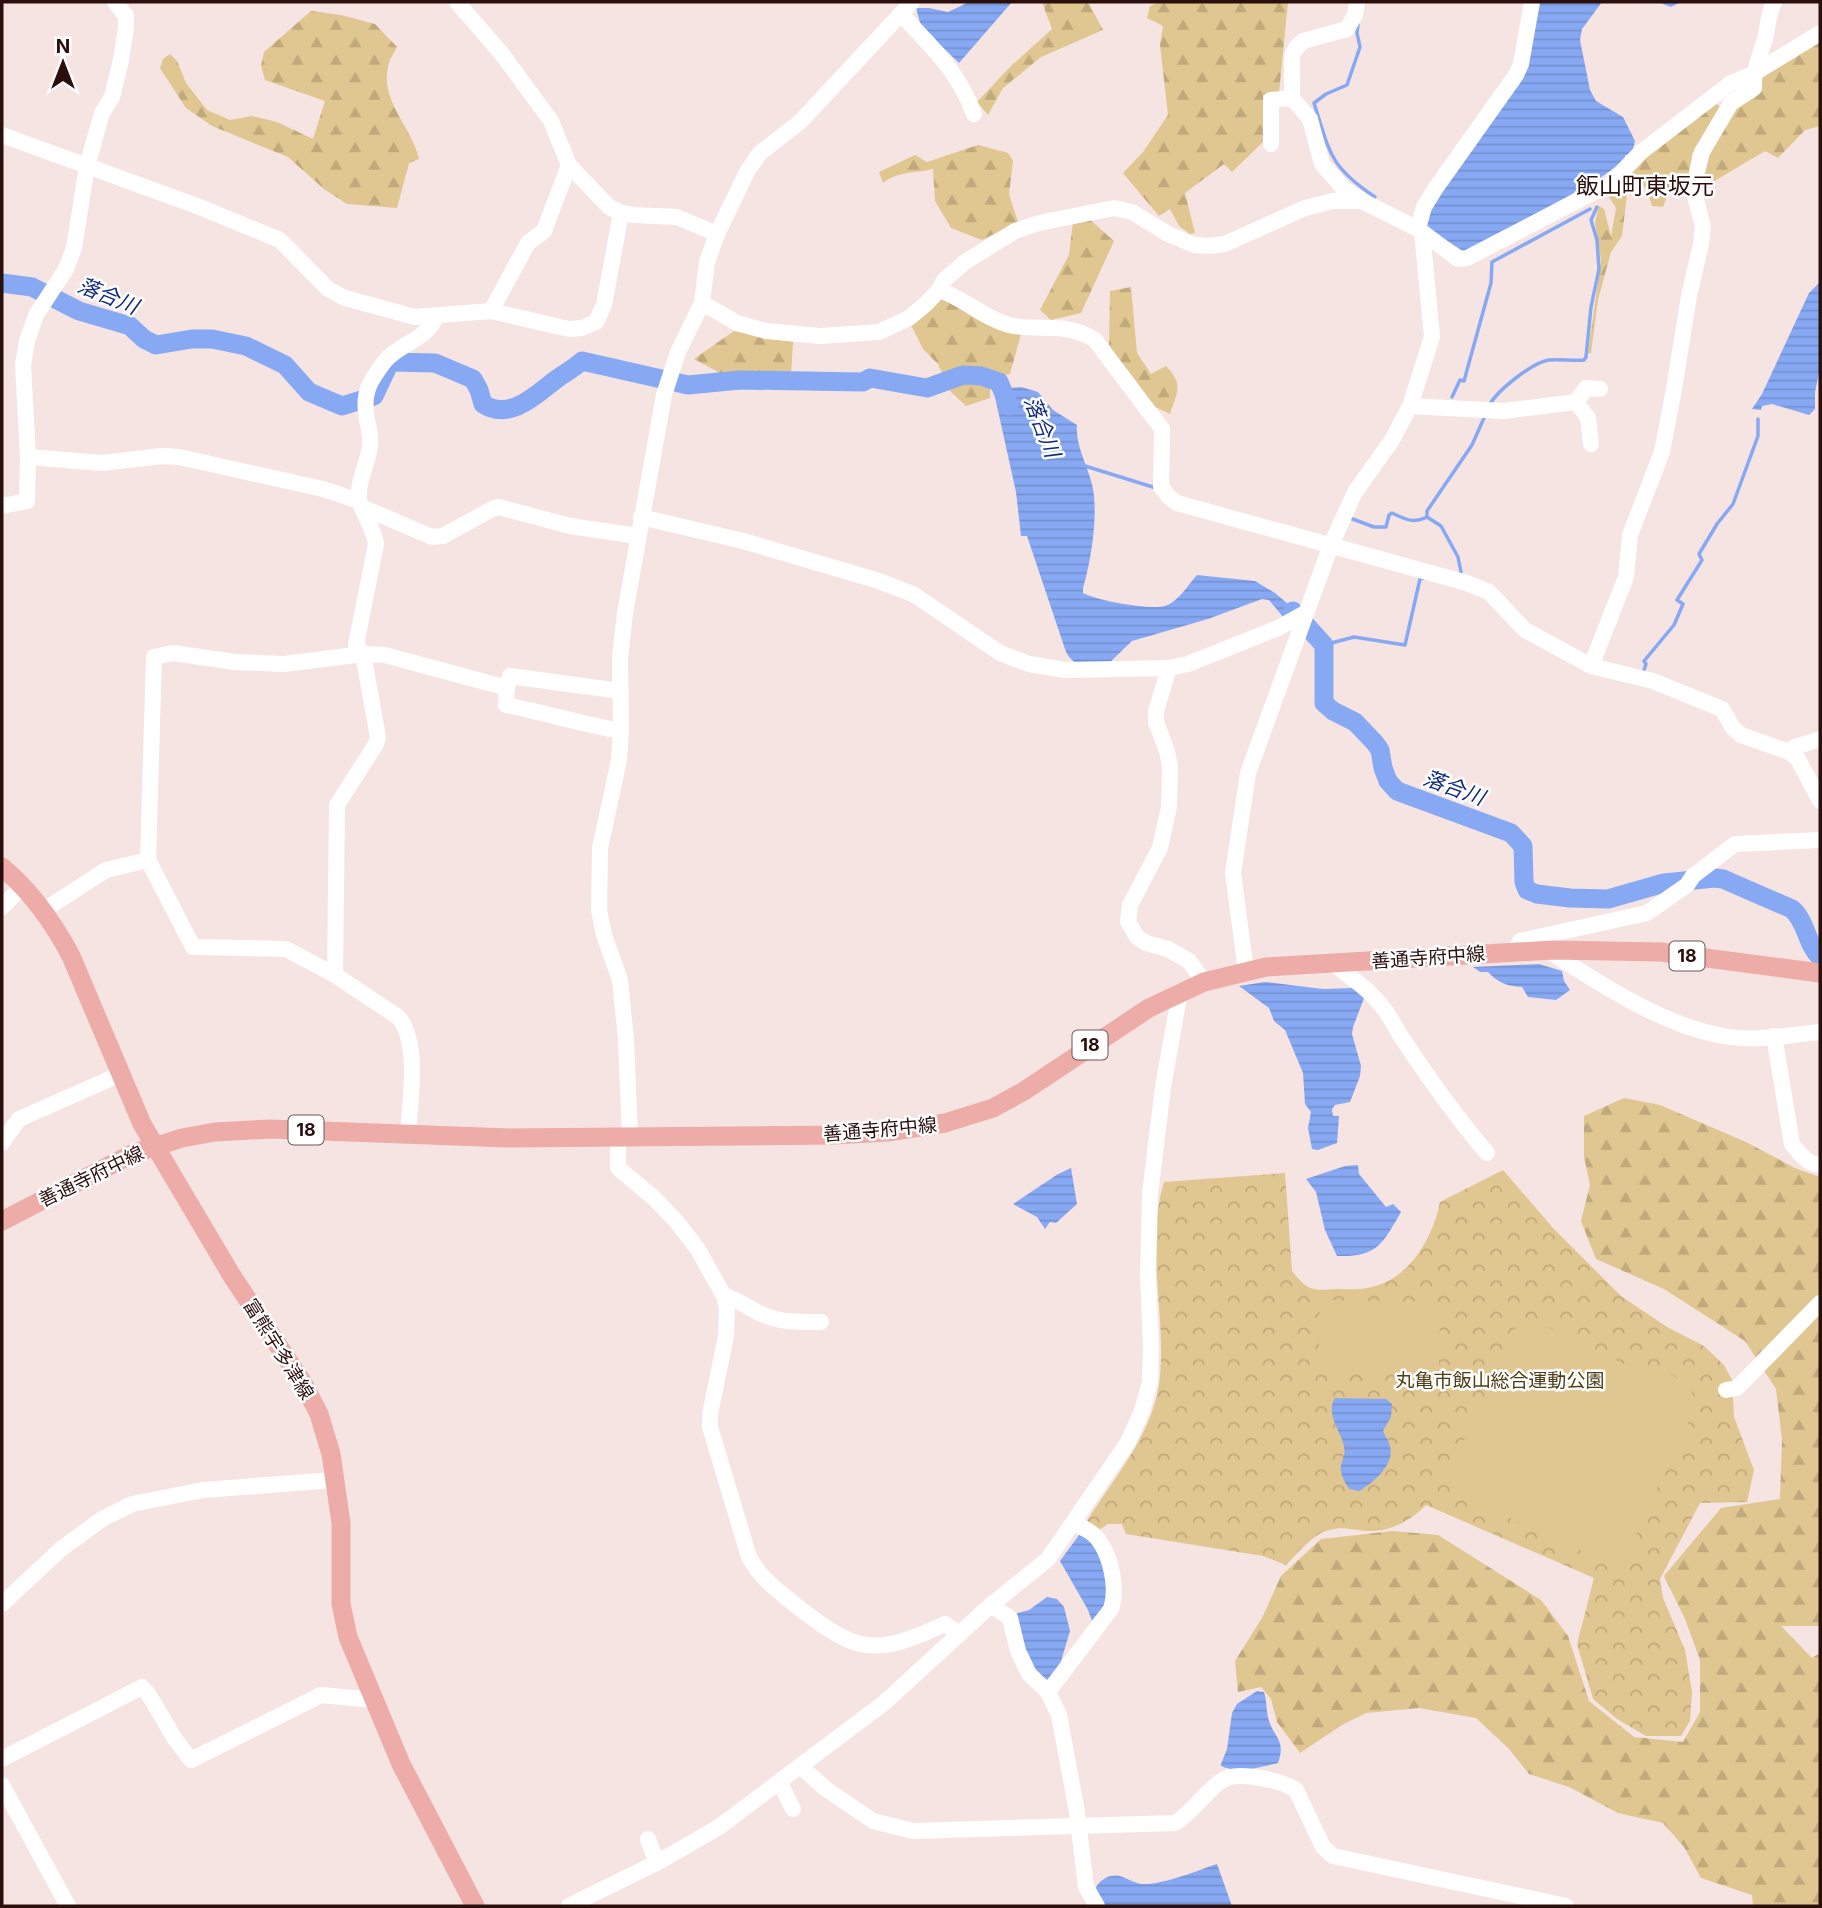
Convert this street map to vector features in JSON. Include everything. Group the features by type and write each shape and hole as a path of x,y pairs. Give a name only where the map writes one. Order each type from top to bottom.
{"main road":[{"name":"富熊宇多津線","path":"2,867 44,910 71,956 142,1124 232,1276 303,1383 319,1414 331,1454 341,1523 340,1580 342,1612 348,1637 401,1764 475,1906"},
{"name":"善通寺府中線","path":"2,1220 110,1164 156,1146 182,1138 239,1129 508,1138 856,1135 899,1131 971,1116 993,1108 1024,1091 1111,1032 1180,992 1204,982 1266,967 1514,952 1552,947 1661,952 1820,973"}],"street":[{"path":"2,506 27,501 24,352 36,314 66,270 74,248 87,166 102,113 112,97 123,49 125,16 115,2"},
{"path":"457,2 502,54 551,121 569,165 609,206 621,213 677,217 717,234"},
{"path":"1357,2 1355,15 1347,29 1303,41 1296,48 1292,56 1292,98 1310,119 1322,164 1344,189 1420,230 1458,259 1467,258 1610,184 1641,152 1731,83 1753,74 1820,33"},
{"path":"1246,971 1233,873 1248,773 1300,620 1331,545 1355,492 1392,440 1410,405 1432,337 1420,230 1424,207 1516,75 1521,64 1532,2"},
{"path":"1591,666 1626,577 1630,535 1661,452 1703,227 1695,196 1702,152 1731,103 1754,88 1753,74 1766,36 1767,18 1774,2"},
{"path":"959,1634 944,1624 893,1645 870,1646 848,1641 821,1625 767,1582 749,1557 710,1427 710,1414 726,1336 727,1307 724,1296 697,1248 676,1221 654,1198 618,1168 624,1137 626,1041 620,980 604,935 599,910 600,848 619,760 620,658 641,517 664,396 686,332 702,303 707,262 717,234 748,170 760,153 800,122 907,8 965,91 974,114"},
{"path":"1271,144 1271,100 1292,98"},
{"path":"2,135 280,240 328,289 345,298 415,317 491,311 569,329 582,328 596,322 604,305 621,213"},
{"path":"491,311 528,243 544,231 569,165"},
{"path":"702,303 751,328 820,336 879,332 909,318 939,290 944,280 965,262 1015,232 1039,223 1114,208 1132,212 1168,234 1194,245 1209,246 1225,244 1305,208 1333,201 1363,201"},
{"path":"939,290 954,295 1007,324 1082,331 1095,340 1162,429 1161,487 1168,497 1177,503 1467,583 1489,592 1525,630 1591,666 1653,681 1722,709 1733,728 1741,735 1789,752 1798,759 1820,802"},
{"path":"335,975 337,805 378,737 363,654 356,645 376,544 375,535 361,504 362,480 370,447 364,399 387,359 428,331 436,316"},
{"path":"1410,405 1504,411 1576,402 1586,388 1600,389"},
{"path":"1576,402 1588,418 1591,444"},
{"path":"28,457 102,463 162,456 179,457 323,489 432,537 443,537 499,507 570,526 638,536"},
{"path":"641,517 743,541 876,580 914,594 1000,653 1029,664 1065,670 1169,668 1188,664 1300,620"},
{"path":"408,1133 412,1073 405,1025 383,1005 286,948 192,947 148,860 154,657 173,653 235,662 285,664 363,654 385,655 507,688"},
{"path":"1169,668 1156,711 1156,722 1170,766 1169,807 1160,848 1130,905 1128,922 1138,937 1146,943 1168,949 1189,961 1204,982"},
{"path":"620,691 510,676 506,705 621,731"},
{"path":"1789,752 1795,747 1820,739"},
{"path":"1514,952 1520,941 1647,913 1735,844 1820,840"},
{"path":"44,910 106,870 148,860"},
{"path":"2,907 23,886"},
{"path":"1552,947 1615,993 1693,1028 1725,1037 1774,1037 1820,1032"},
{"path":"1333,963 1360,982 1384,1008 1404,1041 1487,1153"},
{"path":"569,1906 660,1861 728,1821 884,1703 991,1605 1048,1559 1128,1443 1142,1412 1151,1368 1148,1289 1150,1194 1163,1087 1180,992"},
{"path":"1774,1037 1793,1144 1801,1156 1820,1165"},
{"path":"2,1143 19,1119 121,1074"},
{"path":"724,1296 734,1298 763,1315 778,1320 821,1322"},
{"path":"1726,1390 1737,1388 1820,1303"},
{"path":"2,1604 61,1549 102,1519 132,1504 203,1490 334,1480"},
{"path":"1048,1692 1111,1609 1115,1598 1104,1549 1096,1535 1073,1523"},
{"path":"991,1605 1010,1618 1018,1651 1030,1674 1048,1692 1059,1715 1086,1887 1097,1906"},
{"path":"2,1759 142,1687 191,1760 321,1695 374,1700"},
{"path":"801,1767 826,1789 873,1821 913,1831 1175,1823 1229,1777 1273,1779 1296,1790 1323,1847 1333,1856 1566,1906"},
{"path":"780,1783 793,1809"},
{"path":"2,1785 68,1906"},
{"path":"648,1839 653,1853 660,1861"}],"green space":[{"path":"1042,2 1088,2 1103,30 1041,57 1003,88 988,115 977,102 1052,29"},
{"path":"1160,2 1288,2 1279,93 1263,95 1263,142 1232,172 1224,164 1185,193 1195,233 1190,234 1179,226 1170,209 1159,216 1123,173 1143,152 1168,115 1160,45 1163,26 1147,18 1150,6"},
{"path":"311,11 375,24 397,47 388,67 388,91 419,159 409,163 397,208 347,204 324,189 288,157 212,126 186,108 160,68 163,59 170,54 177,61 186,83 207,110 230,120 252,116 277,122 313,139 325,101 265,80 261,66 264,52"},
{"path":"1820,42 1820,126 1805,130 1778,158 1765,151 1701,189 1709,154 1737,105 1758,77"},
{"path":"1715,102 1720,107 1692,154 1688,193 1668,194 1663,207 1652,206 1647,190 1636,177 1629,178 1622,236 1611,252 1598,300 1591,353 1588,353 1601,260 1595,222 1599,206 1604,209 1611,236 1616,208 1609,197 1609,191 1652,150"},
{"path":"978,145 1008,153 1013,161 1009,194 1018,222 982,240 951,228 935,201 933,169 901,174 883,183 879,172 915,155 927,162"},
{"path":"1088,218 1114,241 1081,313 1051,320 1040,310 1069,255 1073,221"},
{"path":"1131,287 1137,353 1151,374 1166,366 1177,384 1177,394 1170,414 1147,403 1109,346 1110,291"},
{"path":"943,297 1021,334 1010,374 1001,376 990,389 990,398 966,406 950,391 938,364 923,349 911,325"},
{"path":"734,331 793,342 791,375 724,375 694,359"},
{"path":"1624,1098 1660,1105 1820,1177 1820,1626 1781,1626 1812,1658 1820,1653 1820,1906 1753,1906 1752,1895 1701,1878 1684,1847 1663,1823 1618,1813 1569,1787 1529,1774 1509,1749 1476,1718 1419,1708 1366,1713 1342,1725 1300,1753 1277,1722 1271,1699 1261,1687 1238,1692 1235,1661 1262,1618 1281,1576 1321,1539 1393,1531 1438,1535 1541,1600 1568,1636 1589,1701 1634,1737 1683,1742 1700,1712 1700,1660 1685,1619 1664,1576 1721,1508 1780,1499 1782,1440 1776,1389 1745,1341 1664,1289 1596,1259 1581,1221 1590,1185 1584,1157 1584,1116"},
{"name":"丸亀市飯山総合運動公園","path":"1503,1170 1553,1228 1621,1296 1667,1327 1704,1346 1724,1365 1732,1380 1734,1417 1754,1470 1747,1502 1700,1503 1660,1579 1663,1598 1685,1650 1692,1692 1690,1721 1681,1736 1646,1736 1617,1719 1593,1699 1577,1644 1594,1578 1426,1505 1406,1521 1384,1530 1341,1528 1323,1532 1308,1542 1286,1565 1263,1556 1126,1534 1122,1524 1108,1524 1099,1530 1087,1521 1140,1439 1155,1404 1161,1360 1156,1232 1164,1182 1285,1173 1292,1271 1312,1289 1357,1289 1382,1284 1406,1268 1425,1243 1440,1202"},
{"path":"1320,1300 1440,1302 1439,1369 1319,1367"},
{"path":"1531,1319 1645,1374 1650,1365 1667,1373 1690,1388 1693,1396 1695,1404 1692,1414 1626,1556 1618,1563 1608,1563 1455,1493 1447,1484 1448,1475 1516,1327 1520,1322"}],"water":[{"path":"969,2 1012,2 959,63 921,26 916,8 948,12"},
{"path":"1544,2 1602,2 1582,29 1580,40 1590,90 1596,101 1623,117 1635,141 1631,156 1625,155 1625,160 1596,181 1463,251 1427,228 1427,217 1432,204 1520,80 1536,5"},
{"path":"1820,282 1820,368 1815,409 1809,415 1772,404 1762,406 1761,410 1752,409 1762,394 1809,293"},
{"path":"1001,381 1009,388 1021,387 1038,392 1053,410 1077,425 1080,449 1091,481 1095,512 1083,593 1124,604 1165,606 1178,597 1197,575 1255,581 1295,610 1284,618 1269,600 1262,599 1208,619 1132,641 1106,666 1088,666 1074,661 1066,652 1027,536 1021,536 1016,492 993,388"},
{"path":"1539,964 1562,971 1570,990 1556,1000 1528,997 1522,987 1503,983 1488,972 1480,972 1473,967"},
{"path":"1265,982 1323,989 1352,988 1366,993 1352,1034 1361,1066 1360,1076 1350,1102 1335,1105 1332,1109 1333,1116 1339,1116 1337,1143 1318,1150 1312,1149 1308,1128 1311,1112 1305,1104 1303,1073 1285,1030 1274,1021 1269,1008 1239,986"},
{"path":"1358,1165 1359,1174 1386,1207 1393,1204 1401,1212 1377,1247 1361,1254 1337,1256 1325,1230 1316,1192 1306,1179 1345,1166"},
{"path":"1071,1168 1077,1204 1056,1223 1050,1222 1045,1229 1037,1217 1013,1204 1058,1174"},
{"path":"1335,1398 1386,1399 1392,1404 1391,1417 1383,1431 1390,1446 1389,1460 1376,1478 1359,1491 1349,1489 1341,1474 1344,1446 1333,1416 1332,1404"},
{"path":"1079,1535 1087,1539 1098,1553 1108,1591 1109,1600 1092,1621 1060,1561"},
{"path":"1047,1597 1057,1599 1064,1607 1070,1631 1059,1668 1048,1685 1029,1662 1014,1614 1029,1610"},
{"path":"1257,1691 1264,1692 1269,1721 1280,1744 1278,1763 1242,1770 1221,1766 1227,1749 1232,1713 1237,1704"},
{"path":"1217,1864 1232,1906 1103,1906 1095,1889 1111,1876 1150,1884"}],"waterway":[{"path":"1663,2 1671,5 1677,2"},
{"path":"1358,24 1360,47 1347,85 1326,94 1314,103 1333,157 1348,176 1375,197"},
{"path":"1490,404 1508,384 1542,362 1584,360 1586,357 1591,307 1599,269 1597,240 1591,220 1597,207"},
{"path":"1452,397 1460,380 1464,381 1491,283 1492,262 1590,209"},
{"name":"落合川","path":"2,283 32,287 79,311 130,326 144,339 156,345 192,339 212,339 246,346 285,365 309,392 342,406 374,396 390,362 435,363 473,379 483,404 502,410 521,405 582,361 688,385 740,380 863,382 870,378 927,388 963,375 981,376 999,382 1009,406"},
{"path":"1461,572 1458,557 1441,526 1427,517 1427,511 1472,445 1484,418"},
{"path":"1643,673 1646,664 1644,661 1674,625 1683,604 1677,600 1702,560 1699,554 1733,504 1758,436 1758,419"},
{"path":"1085,466 1156,488"},
{"path":"1350,518 1374,527 1386,527 1392,513 1413,520 1427,517"},
{"path":"1324,645 1354,637 1405,645 1420,579 1426,577"},
{"name":"落合川","path":"1293,611 1324,645 1324,703 1333,711 1355,722 1375,743 1380,750 1388,781 1397,791 1511,833 1523,846 1524,882 1527,890 1537,894 1570,898 1608,899 1664,883 1723,879 1792,909 1801,920 1815,952 1820,957"}],"district":[{"name":"飯山町東坂元","path":"1645,186"}]}
